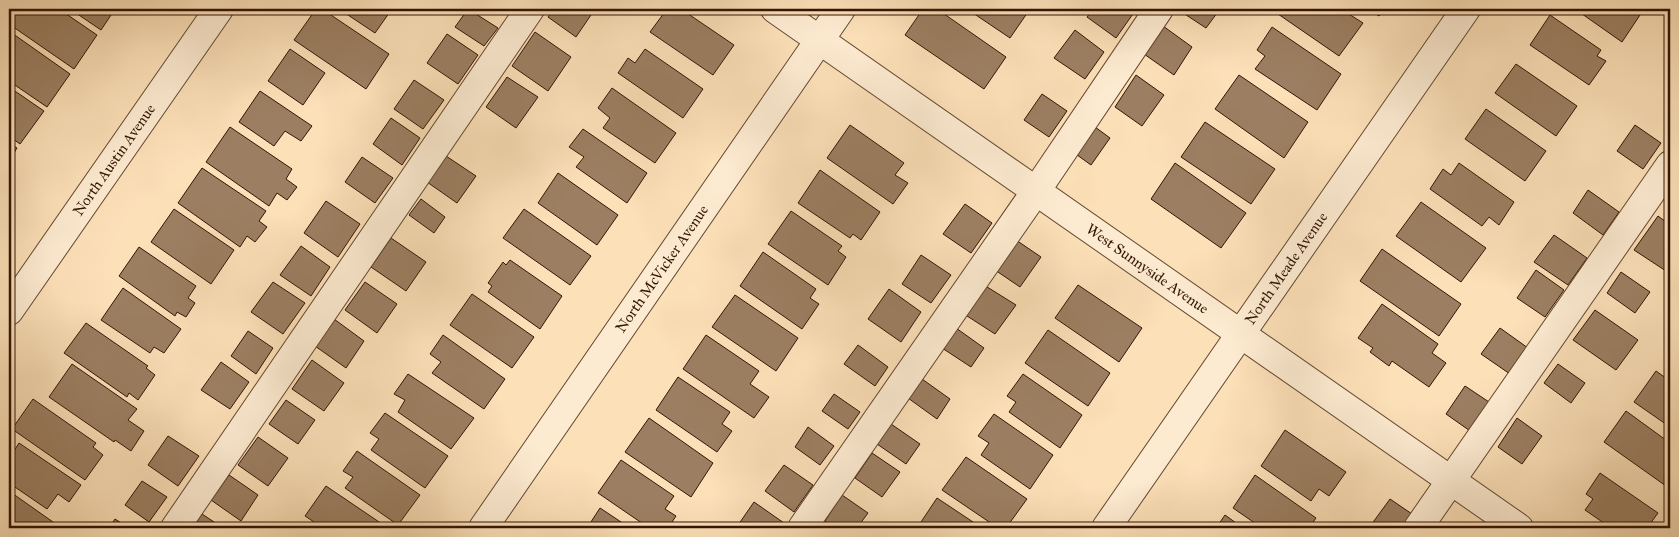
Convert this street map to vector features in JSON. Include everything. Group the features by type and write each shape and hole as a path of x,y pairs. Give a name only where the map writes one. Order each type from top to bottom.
{"street":[{"name":"North Austin Avenue","path":"9,311 219,9"},
{"path":"175,528 530,9"},
{"name":"West Sunnyside Avenue","path":"775,9 1518,528"},
{"name":"North McVicker Avenue","path":"483,528 841,9"},
{"path":"802,528 1036,192 1159,9"},
{"name":"North Meade Avenue","path":"1106,528 1466,9"},
{"path":"1418,528 1670,165"}],"building":[{"path":"12,9 59,9 97,35 74,69 9,24 9,13"},
{"path":"70,9 115,9 101,30"},
{"path":"316,9 322,9 389,54 366,89 294,40"},
{"path":"339,9 392,9 375,33"},
{"path":"468,9 498,28 484,46 455,27"},
{"path":"554,9 589,9 593,12 576,37 548,17"},
{"path":"667,9 681,9 734,45 713,75 650,32"},
{"path":"923,9 937,9 1006,57 984,89 905,35"},
{"path":"967,9 1030,9 1010,38"},
{"path":"1093,9 1132,9 1135,11 1116,38 1087,17"},
{"path":"1177,9 1220,9 1206,28"},
{"path":"1282,9 1341,9 1363,23 1339,56 1278,14"},
{"path":"1369,9 1384,9 1379,16"},
{"path":"1575,9 1644,9 1622,42"},
{"path":"1550,15 1601,50 1597,56 1606,61 1589,85 1530,45"},
{"path":"1163,26 1192,47 1174,75 1144,54"},
{"path":"1272,27 1341,74 1317,110 1255,69 1265,56 1257,50"},
{"path":"1075,30 1104,52 1085,79 1054,58"},
{"path":"9,31 70,74 47,107 9,81"},
{"path":"535,32 571,57 548,91 512,66"},
{"path":"447,34 478,55 458,84 427,63"},
{"path":"290,49 325,73 303,105 268,81"},
{"path":"645,49 703,89 683,118 618,73 628,58 635,63"},
{"path":"1516,64 1577,106 1556,136 1495,93"},
{"path":"1136,75 1164,95 1142,126 1115,107"},
{"path":"1239,75 1308,122 1284,158 1215,109"},
{"path":"507,77 538,97 516,128 486,107"},
{"path":"414,80 444,100 423,129 394,109"},
{"path":"9,87 44,111 20,144 9,136"},
{"path":"612,88 676,133 655,163 603,128 610,118 598,108"},
{"path":"260,91 312,126 301,141 285,131 274,146 239,122"},
{"path":"1042,94 1067,111 1049,137 1024,120"},
{"path":"1486,109 1546,151 1525,181 1465,139"},
{"path":"391,118 420,138 402,165 373,144"},
{"path":"1205,122 1275,169 1251,204 1181,157"},
{"path":"1091,124 1110,138 1091,165 1073,152"},
{"path":"850,125 904,163 895,175 908,183 893,204 827,158"},
{"path":"1635,125 1661,143 1643,169 1617,151"},
{"path":"230,127 292,169 286,179 297,187 287,200 277,193 269,206 206,162"},
{"path":"583,129 647,173 627,203 576,167 584,157 569,147"},
{"path":"9,143 17,148 9,161"},
{"path":"446,156 476,176 457,203 427,182"},
{"path":"362,157 393,178 375,203 345,182"},
{"path":"1175,163 1246,213 1221,248 1151,199"},
{"path":"1459,163 1514,202 1499,225 1489,217 1482,226 1430,189 1443,169 1451,175"},
{"path":"202,168 266,211 259,221 267,227 255,242 247,236 240,247 178,203"},
{"path":"820,170 880,212 861,240 853,234 850,238 798,203"},
{"path":"558,173 618,215 597,245 538,203"},
{"path":"1588,190 1619,212 1603,235 1573,213"},
{"path":"421,199 445,217 434,233 409,215"},
{"path":"326,201 360,224 338,257 304,233"},
{"path":"1421,202 1486,248 1461,282 1396,236"},
{"path":"965,204 992,223 971,253 943,234"},
{"path":"174,209 234,250 211,284 151,242"},
{"path":"524,209 591,256 570,285 503,238"},
{"path":"791,211 842,246 838,251 846,257 828,285 768,244"},
{"path":"1658,216 1670,225 1670,265 1666,271 1634,250"},
{"path":"1554,235 1587,258 1568,285 1534,262"},
{"path":"391,238 426,262 406,291 371,267"},
{"path":"1016,240 1041,257 1020,287 995,270"},
{"path":"301,246 330,267 311,296 280,275"},
{"path":"139,247 196,286 188,298 195,303 186,317 177,312 175,316 119,276"},
{"path":"1382,249 1461,304 1439,336 1360,281"},
{"path":"763,252 816,289 810,298 819,304 802,329 740,286"},
{"path":"921,255 951,275 931,303 902,284"},
{"path":"510,260 562,296 540,329 488,292 492,286 488,283 503,262 506,265"},
{"path":"1536,270 1564,290 1545,317 1517,298"},
{"path":"1621,272 1650,292 1635,313 1607,293"},
{"path":"273,282 305,303 283,334 251,312"},
{"path":"365,282 397,304 377,333 345,310"},
{"path":"984,285 1016,305 995,334 964,314"},
{"path":"1078,285 1142,328 1119,362 1055,318"},
{"path":"123,288 181,329 164,353 154,347 150,353 101,320"},
{"path":"889,289 921,312 901,342 868,319"},
{"path":"472,294 534,337 512,368 450,325"},
{"path":"735,295 798,338 776,371 712,327"},
{"path":"1382,304 1438,344 1432,353 1446,363 1429,387 1392,361 1389,366 1370,352 1373,348 1358,338"},
{"path":"1595,310 1638,340 1616,370 1573,340"},
{"path":"334,319 364,341 346,368 315,346"},
{"path":"86,323 148,366 146,368 155,375 138,400 129,393 127,397 64,353"},
{"path":"956,328 984,348 971,367 942,348"},
{"path":"1500,328 1528,348 1510,374 1481,354"},
{"path":"1048,330 1110,373 1088,406 1025,363"},
{"path":"248,331 273,348 256,374 231,356"},
{"path":"443,335 505,379 484,409 432,373 441,362 430,354"},
{"path":"706,335 759,371 750,384 769,397 754,418 683,369"},
{"path":"858,345 888,367 875,386 844,364"},
{"path":"312,360 344,383 324,411 292,389"},
{"path":"221,362 249,382 230,409 201,390"},
{"path":"72,364 137,409 128,420 144,431 131,451 115,440 114,442 49,397"},
{"path":"1558,364 1585,383 1571,403 1544,383"},
{"path":"1656,371 1670,381 1670,427 1634,402"},
{"path":"408,374 474,418 451,449 398,412 405,400 394,394"},
{"path":"1023,374 1082,415 1060,448 1009,412 1016,402 1007,396"},
{"path":"678,377 730,412 722,424 732,431 717,452 656,410"},
{"path":"922,379 950,399 937,419 908,398"},
{"path":"1465,386 1492,404 1473,433 1446,414"},
{"path":"834,394 860,412 848,429 822,411"},
{"path":"33,399 96,443 93,447 103,455 85,480 12,429"},
{"path":"286,400 315,420 298,444 269,424"},
{"path":"1626,411 1670,443 1670,481 1666,486 1604,442"},
{"path":"385,413 448,456 425,488 371,450 379,439 370,433"},
{"path":"994,414 1053,455 1030,489 981,455 989,443 978,436"},
{"path":"649,418 713,463 691,497 625,452"},
{"path":"1517,418 1542,436 1522,464 1498,447"},
{"path":"891,424 920,444 906,464 877,444"},
{"path":"808,427 834,446 820,465 795,447"},
{"path":"1285,430 1346,472 1329,496 1319,489 1311,501 1261,466"},
{"path":"168,436 199,456 178,486 148,465"},
{"path":"258,437 288,458 268,486 238,465"},
{"path":"19,443 81,485 69,502 58,494 47,509 9,483 9,459"},
{"path":"357,451 420,495 398,525 345,488 353,477 343,471"},
{"path":"872,453 900,472 882,497 855,478"},
{"path":"966,457 1027,499 1006,528 998,528 942,490"},
{"path":"621,460 674,496 665,509 676,516 668,528 649,528 598,493"},
{"path":"784,465 813,485 794,512 765,491"},
{"path":"1600,473 1658,513 1647,528 1611,528 1585,510 1593,499 1586,494"},
{"path":"229,475 258,495 241,521 211,500"},
{"path":"1255,475 1316,518 1309,528 1262,528 1233,508"},
{"path":"142,481 167,497 149,522 125,505"},
{"path":"326,486 388,528 323,528 305,516"},
{"path":"9,491 53,522 49,528 9,528"},
{"path":"842,495 868,513 857,528 836,528 825,521"},
{"path":"937,498 982,528 917,528"},
{"path":"1390,499 1415,516 1407,528 1375,528 1371,525"},
{"path":"754,502 784,523 781,528 736,528"},
{"path":"600,508 630,528 587,528"},
{"path":"202,514 223,528 192,528"},
{"path":"1225,515 1243,528 1216,528"},
{"path":"115,519 129,528 109,528"}]}
